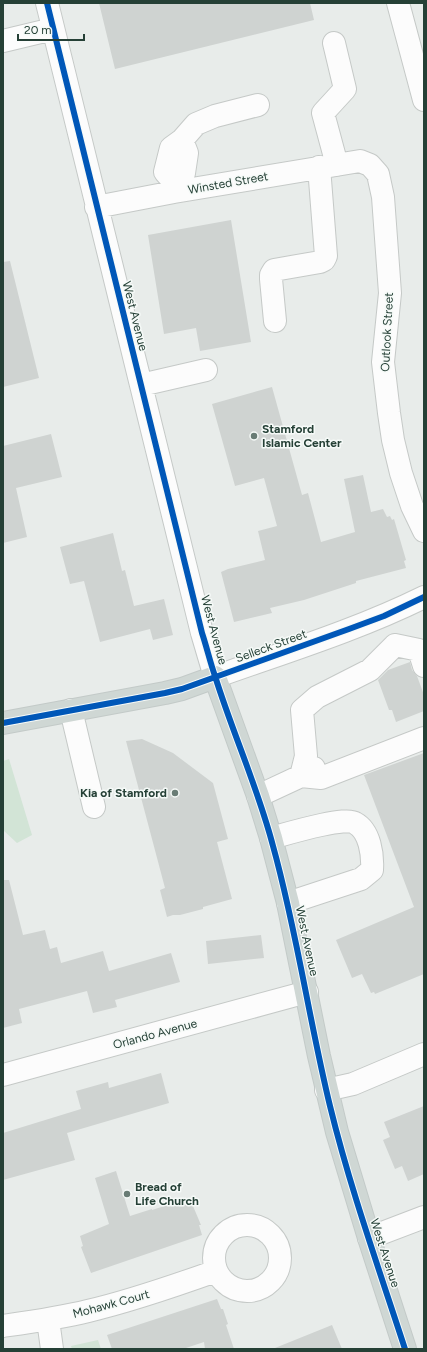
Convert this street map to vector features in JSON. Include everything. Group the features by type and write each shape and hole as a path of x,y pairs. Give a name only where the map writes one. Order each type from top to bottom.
{"main road":[{"name":"Selleck Street","path":"3,723 165,693 182,689 215,677"},
{"name":"West Avenue","path":"215,677 258,796 271,838 288,903 326,1090 342,1153 368,1238 405,1349"}],"street":[{"name":"West Avenue","path":"47,3 202,633 215,677"},
{"path":"398,3 424,100"},
{"path":"3,41 53,29"},
{"path":"275,321 271,279 271,275 274,270 320,262 324,260 326,256 328,166 323,113 345,90 334,43"},
{"path":"173,187 164,172 171,148 182,140 196,124 215,116 258,105"},
{"name":"Winsted Street","path":"96,207 173,187 360,161"},
{"name":"Outlook Street","path":"360,161 370,165 378,174 383,197 390,293 383,362 389,413 393,440 401,474 412,506 424,531"},
{"path":"141,385 206,370"},
{"name":"Selleck Street","path":"215,677 384,616 424,597"},
{"path":"384,616 395,645"},
{"path":"395,645 419,650 424,666"},
{"path":"301,776 306,756 302,710 317,697 370,670 395,645"},
{"path":"71,710 94,807"},
{"path":"258,796 301,776 320,764 424,723"},
{"path":"301,776 321,778 424,738"},
{"path":"271,838 341,821 355,822 365,832 373,856 372,870 361,879 288,903"},
{"name":"Orlando Avenue","path":"3,1075 307,992"},
{"path":"326,1090 354,1084 424,1054"},
{"path":"368,1238 424,1217"},
{"name":"Mohawk Court","path":"3,1326 48,1320 123,1302 216,1271"},
{"path":"48,1320 52,1349"}],"green space":[{"path":"9,759 32,835 17,843 3,830 3,761"},
{"path":"98,1340 101,1349 72,1349 71,1346"}],"building":[{"path":"99,3 310,3 314,20 115,69"},
{"path":"231,220 251,342 200,351 196,328 164,334 148,235"},
{"path":"10,261 39,378 3,387 3,262"},
{"path":"272,387 302,495 308,493 321,542 355,532 344,479 363,475 371,512 383,509 387,517 390,516 392,520 394,519 406,560 404,561 406,568 356,581 356,583 304,600 270,608 272,613 234,622 221,572 265,560 258,531 277,526 264,478 235,486 212,404"},
{"path":"51,434 62,477 16,488 27,537 3,543 3,446"},
{"path":"113,533 122,571 125,570 134,606 164,599 173,635 153,640 150,629 100,642 84,581 70,584 60,547"},
{"path":"410,662 412,670 417,676 424,695 424,711 396,722 392,710 389,710 378,680 388,670"},
{"path":"142,739 173,753 213,783 228,839 217,842 232,899 203,907 203,909 167,917 160,890 165,888 126,741"},
{"path":"424,753 424,974 375,994 374,992 371,993 362,974 352,978 336,940 414,907 364,775"},
{"path":"3,880 9,880 23,935 45,930 50,949 57,947 61,963 103,951 109,971 171,953 180,982 115,1000 117,1007 93,1013 87,991 19,1009 22,1023 3,1028"},
{"path":"261,935 264,958 208,964 206,941"},
{"path":"161,1073 169,1103 67,1133 75,1160 3,1180 3,1133 81,1109 76,1091 108,1082 109,1088"},
{"path":"424,1106 424,1174 408,1181 402,1166 395,1169 383,1140 390,1137 384,1122"},
{"path":"116,1171 130,1216 190,1199 201,1225 199,1225 202,1235 91,1273 81,1247 83,1246 80,1236 109,1224 95,1178"},
{"path":"217,1299 221,1309 223,1309 228,1324 226,1325 234,1349 205,1349 204,1342 183,1349 112,1349 107,1335"},
{"path":"332,1325 342,1349 275,1349 275,1348"}],"cycle path":[{"path":"47,3 202,633 222,698 267,824 289,911 323,1074 338,1137 365,1228 405,1349"},
{"path":"3,723 182,689 384,616 424,597"}],"place":[{"name":"Stamford Islamic Center","path":"254,436"},
{"name":"Kia of Stamford","path":"175,793"},
{"name":"Bread of Life Church","path":"127,1194"}]}
